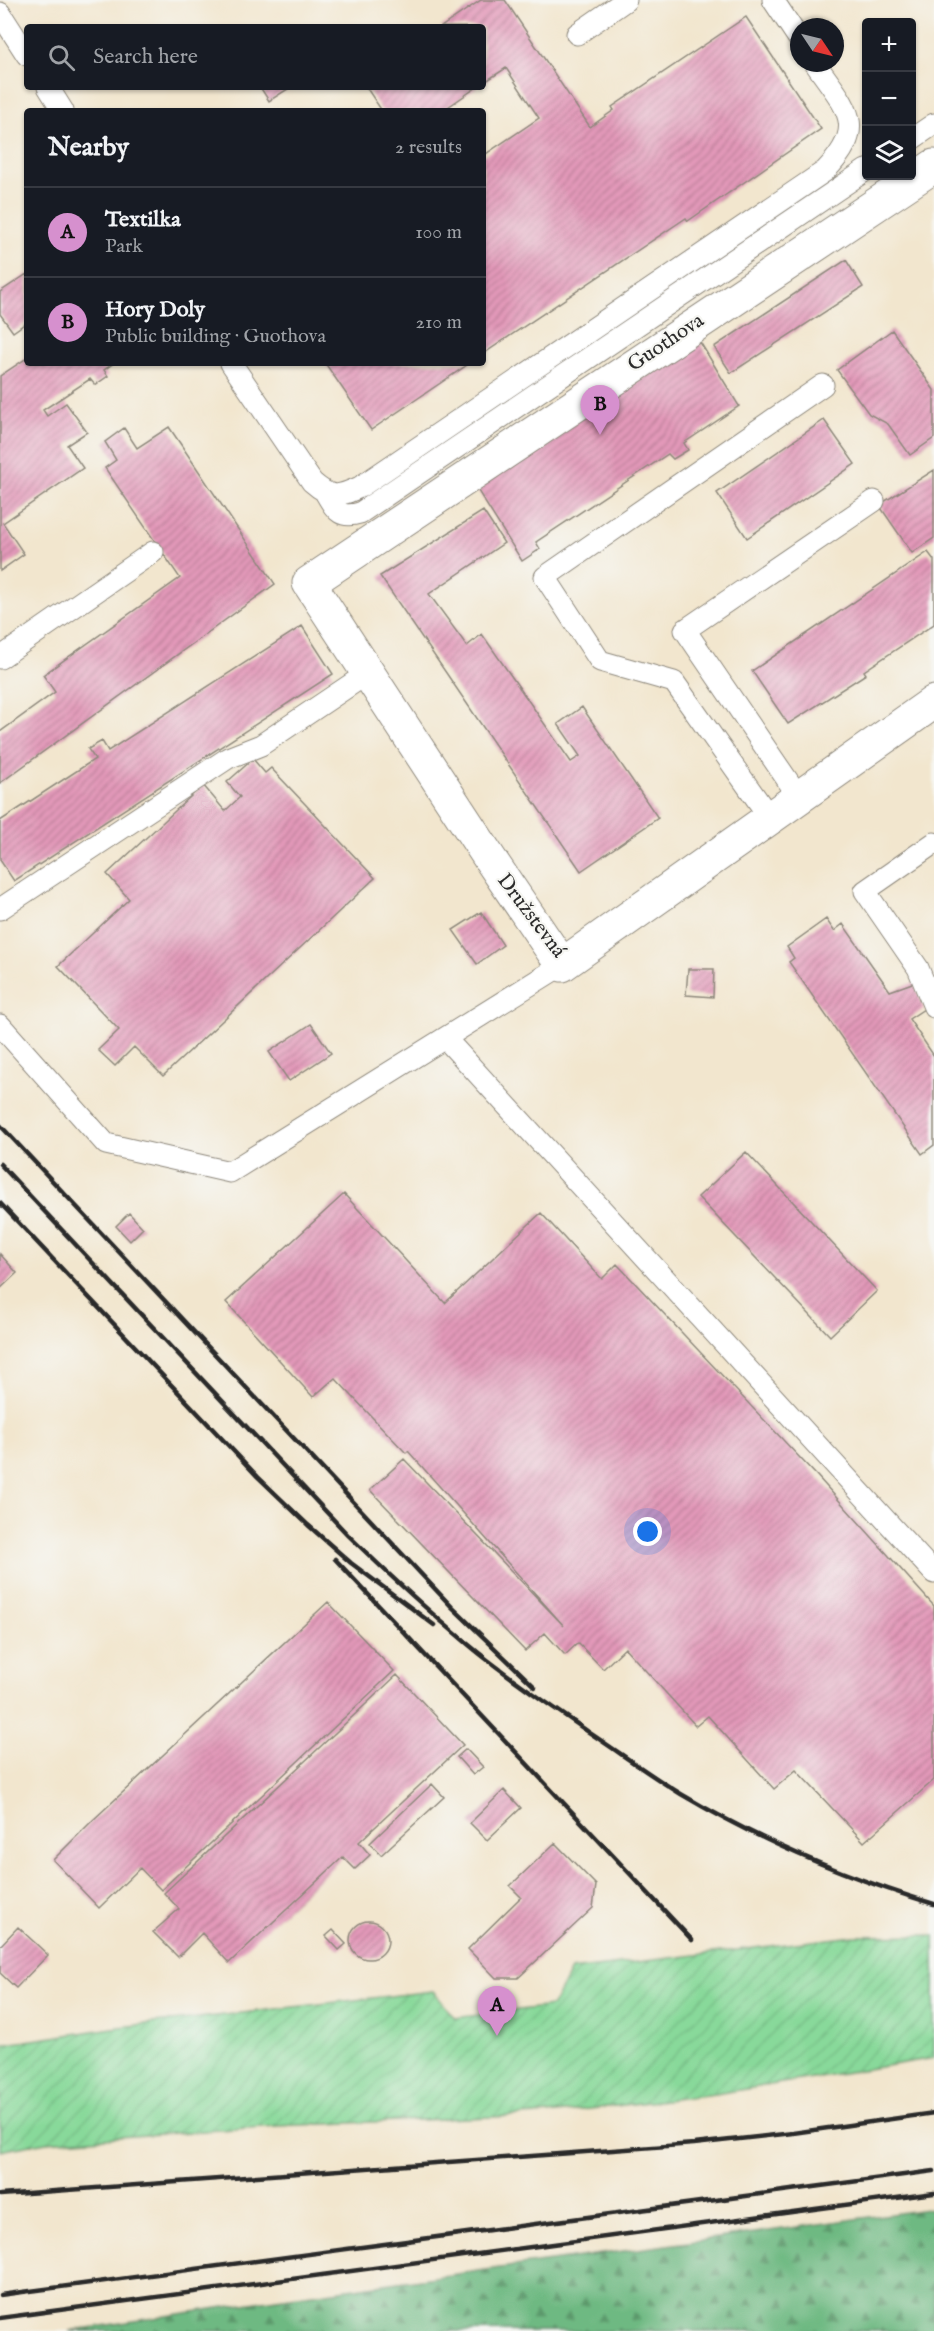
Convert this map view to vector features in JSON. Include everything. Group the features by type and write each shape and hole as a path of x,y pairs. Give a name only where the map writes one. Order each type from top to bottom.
{"street":[{"name":"Guothova","path":"309,583 934,166"},
{"name":"Družstevná","path":"309,583 489,859 562,965 934,702"}],"lane":[{"path":"577,34 626,0"},
{"path":"773,0 790,26"},
{"path":"0,13 24,50"},
{"path":"326,494 342,496 360,488 825,171 835,161 845,144 850,129 849,112 821,72"},
{"path":"50,90 61,108"},
{"path":"916,136 934,124"},
{"path":"825,171 837,190"},
{"path":"233,366 312,482 326,494 338,512 345,516 360,513 862,173"},
{"path":"770,818 674,682 600,661 545,577 823,385"},
{"path":"799,797 685,630 874,501"},
{"path":"0,658 153,552"},
{"path":"0,909 228,758 261,746 368,673"},
{"path":"934,843 865,891 918,968 934,1007"},
{"path":"0,1025 106,1144 230,1172 562,965"},
{"path":"445,1038 934,1573"}],"green space":[{"path":"934,1935 934,2058 715,2094 540,2115 277,2126 46,2142 0,2151 0,2045 120,2027 433,1991 455,2018 552,2006 571,1970 854,1936"},
{"path":"934,2208 934,2331 69,2331 276,2299"}],"building":[{"path":"481,0 505,0 590,127 614,110 612,107 746,17 821,129 688,221 686,218 486,352 486,154 539,118 506,68 486,81 486,24 445,24"},
{"path":"262,90 286,90 269,101"},
{"path":"368,90 473,90 446,108 380,108"},
{"path":"846,260 863,287 731,373 714,347"},
{"path":"24,276 24,324 13,332 0,314 0,292"},
{"path":"892,330 934,390 934,438 910,455 888,424 869,414 837,370"},
{"path":"700,342 739,406 684,443 688,450 673,459 668,454 536,542 540,549 522,561 473,483"},
{"path":"24,360 24,366 110,366 104,370 108,376 95,385 90,379 43,410 47,416 66,403 87,432 67,445 83,468 3,523 24,554 0,571 0,376"},
{"path":"327,366 466,366 371,430"},
{"path":"824,420 855,464 747,538 717,493"},
{"path":"169,427 275,584 0,783 0,732 55,692 43,675 180,578 105,468 116,460 105,442 124,428 137,448"},
{"path":"934,470 934,538 912,553 879,505"},
{"path":"483,511 504,543 429,594 467,646 482,634 571,762 580,756 558,724 582,707 658,818 581,871 380,576"},
{"path":"928,552 934,560 934,624 864,671 866,674 788,724 752,671"},
{"path":"302,626 333,674 14,881 0,860 0,821 95,759 88,749 102,741 108,751"},
{"path":"253,759 265,773 271,768 375,878 163,1076 134,1047 115,1066 98,1050 119,1030 58,966 129,899 107,874 203,785 225,811 240,797 227,782"},
{"path":"481,912 503,945 477,964 453,930"},
{"path":"826,919 834,931 843,924 890,991 915,982 924,1009 909,1019 934,1056 934,1145 922,1154 789,962 794,958 787,947"},
{"path":"688,969 714,969 713,997 686,995"},
{"path":"311,1024 331,1053 289,1081 269,1052"},
{"path":"746,1152 877,1291 830,1336 698,1197"},
{"path":"344,1194 445,1303 541,1213 602,1279 617,1264 817,1476 934,1606 934,1780 864,1842 796,1770 774,1789 708,1716 696,1726 625,1648 603,1669 578,1643 565,1655 545,1633 525,1651 370,1490 404,1459 564,1626 408,1451 406,1453 335,1378 313,1397 226,1302"},
{"path":"129,1213 143,1228 130,1241 116,1226"},
{"path":"0,1254 17,1273 0,1289"},
{"path":"328,1602 394,1671 161,1890 140,1868 99,1908 53,1860 93,1820"},
{"path":"397,1675 463,1745 359,1842 370,1855 355,1869 343,1857 229,1963 202,1933 178,1957 153,1932 179,1909 164,1893"},
{"path":"466,1749 483,1767 473,1775 457,1757"},
{"path":"432,1784 444,1797 381,1855 370,1843"},
{"path":"504,1790 521,1808 487,1840 470,1823"},
{"path":"555,1843 596,1885 593,1908 518,1978 496,1978 468,1949 521,1897 510,1886"},
{"path":"369,1921 382,1927 388,1940 382,1953 369,1959 356,1953 350,1940 356,1927"},
{"path":"18,1927 48,1955 16,1988 0,1973 0,1946"},
{"path":"333,1930 346,1944 339,1950 326,1936"}],"railway":[{"path":"0,1125 452,1607 535,1687"},
{"path":"0,1164 348,1535 483,1657 646,1772 711,1811 772,1842 836,1870 934,1904"},
{"path":"0,1203 258,1477 351,1563 434,1625"},
{"path":"335,1559 692,1940"},
{"path":"0,2195 694,2144 934,2113"},
{"path":"0,2295 934,2171"},
{"path":"0,2318 934,2193"}],"place":[{"name":"Hory Doly","path":"600,435"},
{"name":"Textilka","path":"497,2036"}]}
